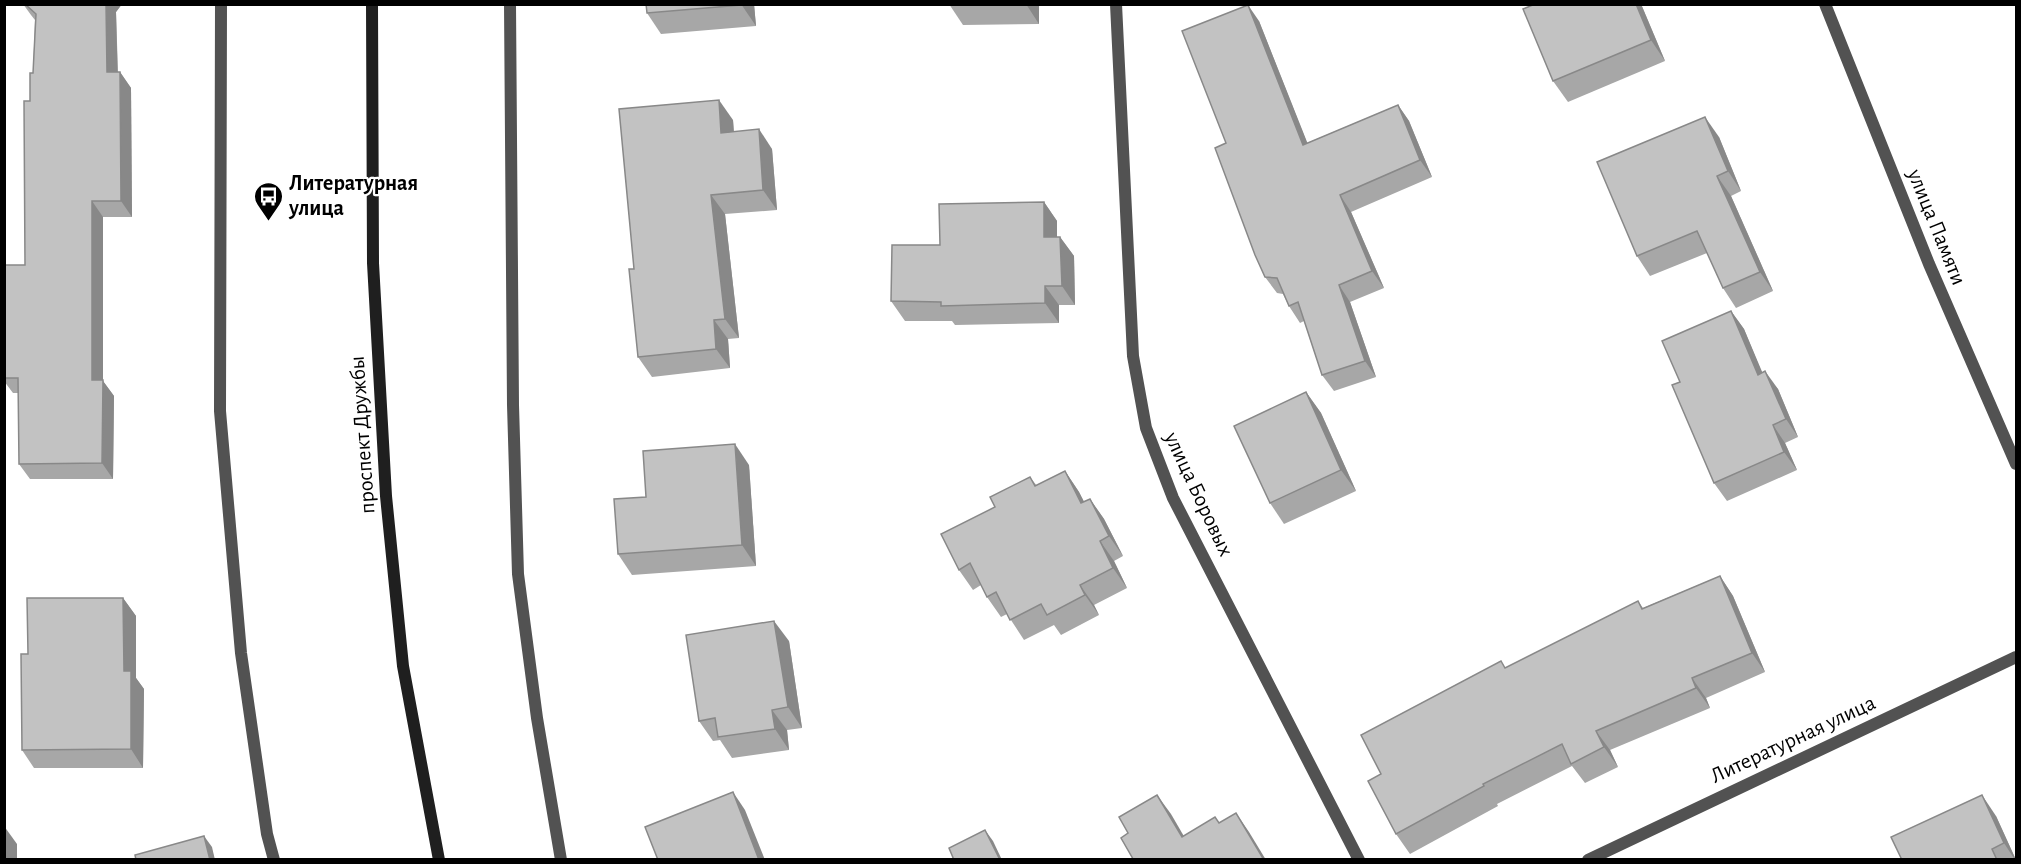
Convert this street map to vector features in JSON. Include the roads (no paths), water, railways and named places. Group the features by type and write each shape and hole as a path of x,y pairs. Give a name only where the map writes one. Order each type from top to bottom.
{"main road":[{"name":"проспект Дружбы","path":"372,4 373,263 386,496 403,666 439,860"}],"street":[{"path":"220,4 220,411 241,653 267,834 274,860"},
{"path":"510,4 513,393 518,574 537,718 561,860"},
{"name":"улица Боровых","path":"1116,4 1133,356 1146,428 1173,498 1359,860"},
{"name":"улица Памяти","path":"1825,4 1929,264 2016,464"},
{"name":"Литературная улица","path":"1588,860 2016,657"}],"place":[{"name":"Литературная улица","path":"268,222"}]}
